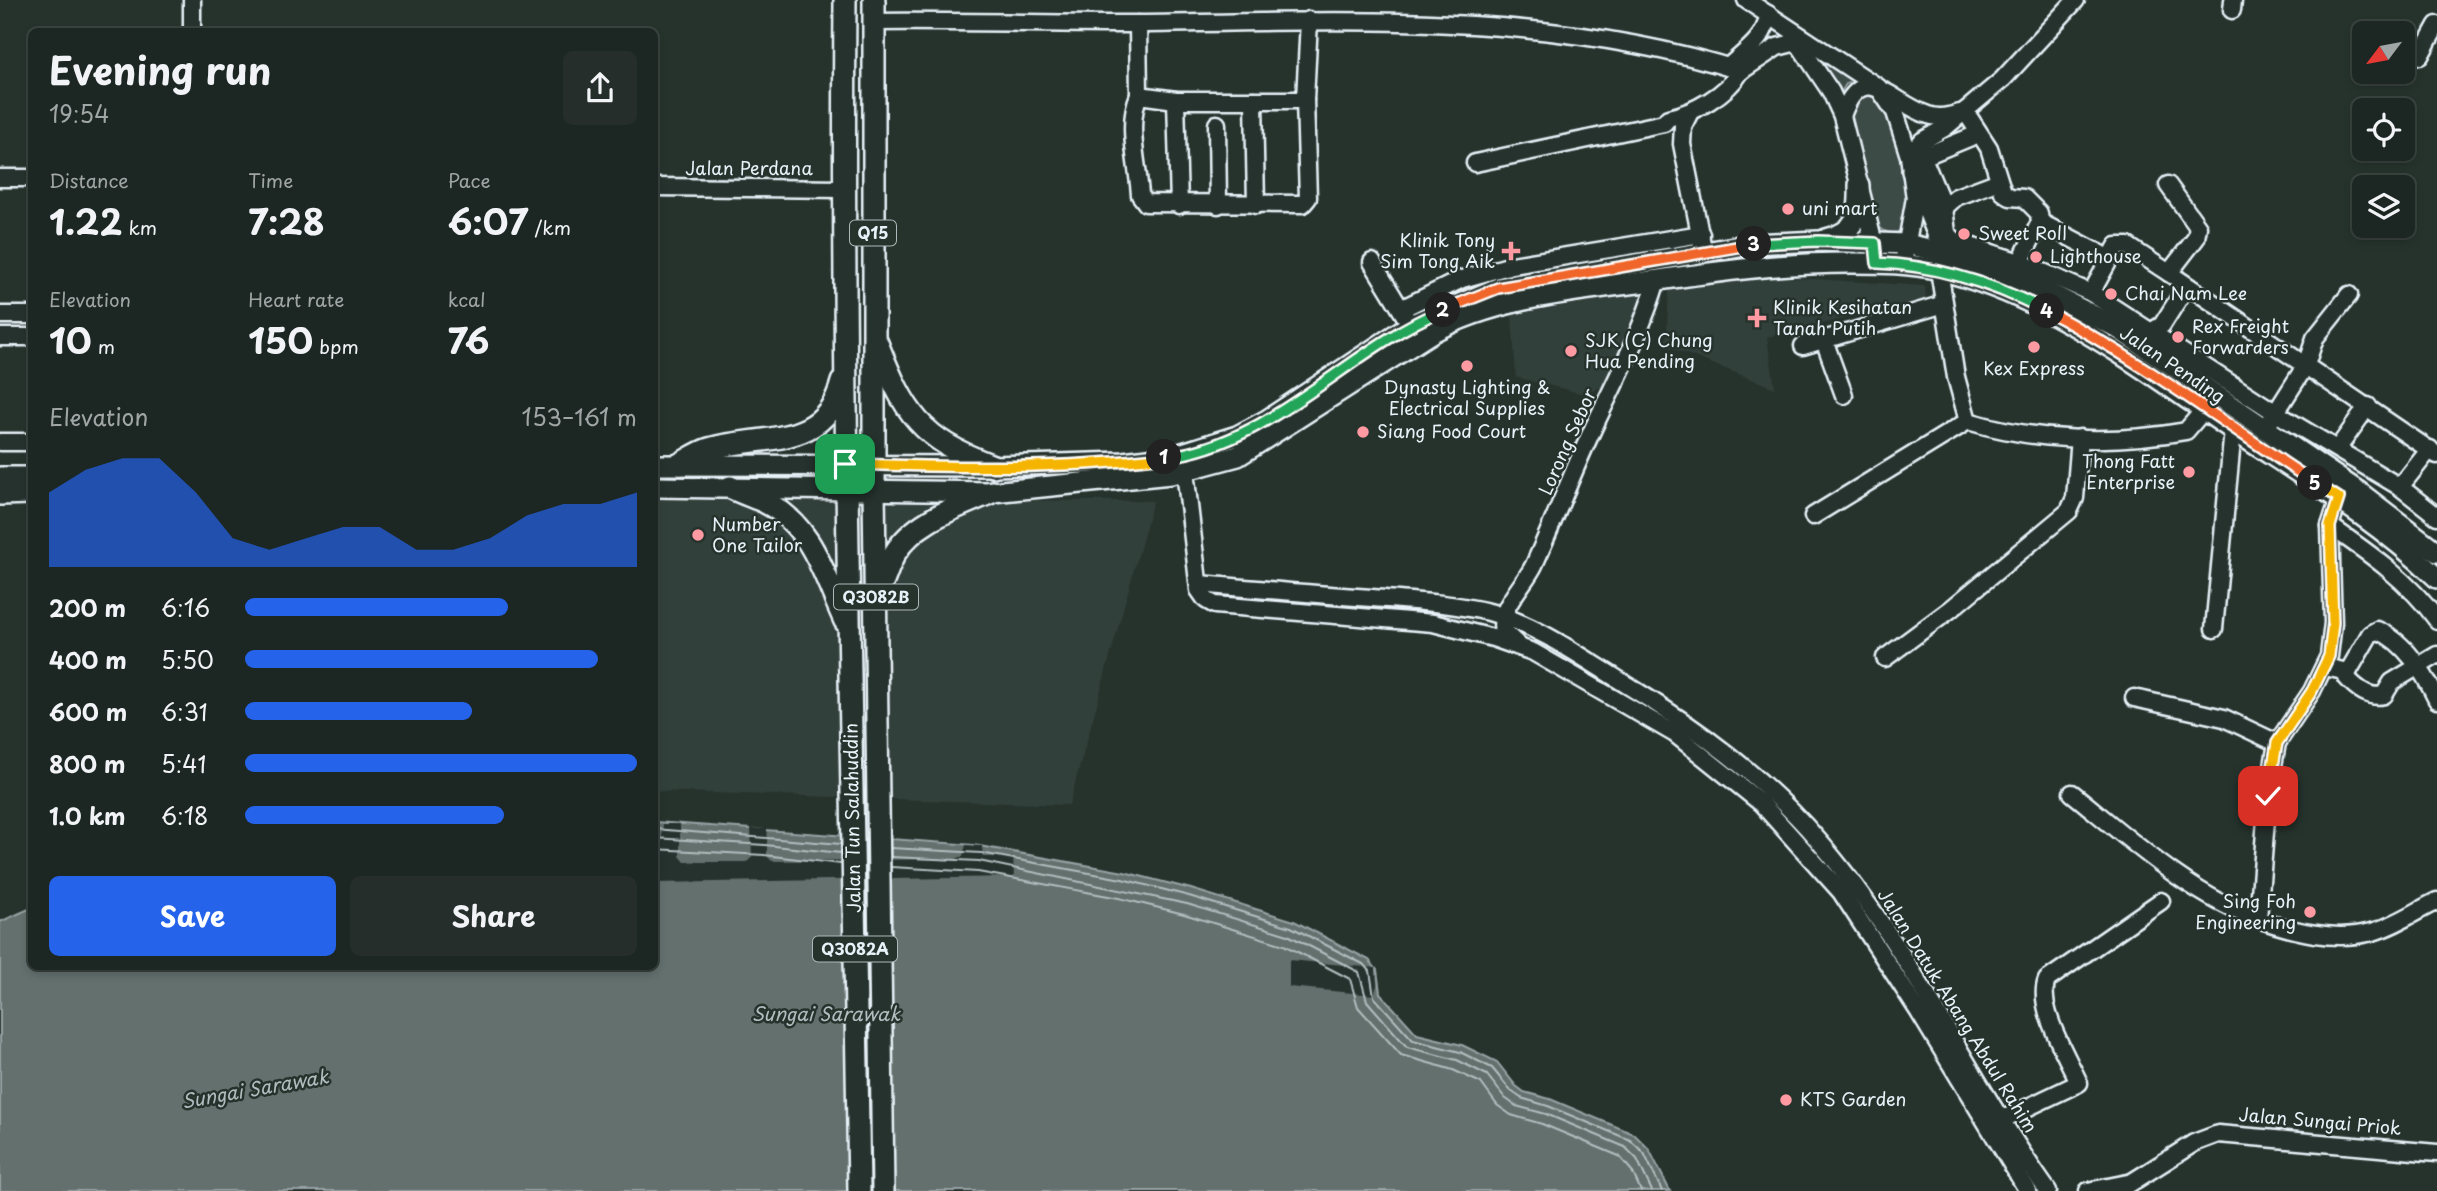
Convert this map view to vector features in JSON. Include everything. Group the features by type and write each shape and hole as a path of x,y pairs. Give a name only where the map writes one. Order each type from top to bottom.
{"highway":[{"name":"Q15","path":"845,0 843,189 846,488"},
{"name":"Q15","path":"874,0 874,489"},
{"path":"873,332 899,397 919,424 957,451 993,466"},
{"path":"680,464 710,449 786,438 808,428 834,403 845,368"},
{"path":"730,487 766,503 798,527 817,555 849,629"},
{"name":"Jalan Tun Salahuddin","path":"846,488 859,1191"},
{"name":"Jalan Tun Salahuddin","path":"874,489 883,1191"},
{"path":"876,596 896,553 911,535 932,520 992,492"}],"main road":[{"path":"1916,157 1941,243 1954,255"},
{"path":"658,465 993,466 1123,462 1172,456 1216,444 1267,420 1405,317 1498,288 1702,243 1818,241 1847,232 1860,212 1857,176"},
{"name":"Jalan Pending","path":"1818,241 1907,244 2012,265 2083,296 2271,420 2437,552"},
{"name":"Jalan Pending","path":"658,487 992,492 1073,486 1185,471 1238,456 1456,320 1501,306 1786,262 1903,264 1939,270 2023,299 2085,331 2339,498 2403,545 2437,578"},
{"path":"0,477 28,477"},
{"path":"0,495 28,494"}],"street":[{"path":"192,0 192,28"},
{"path":"1746,0 1878,87 1929,116 1946,118 1964,112"},
{"path":"1903,264 1915,198 1916,157 2003,79 2074,1"},
{"path":"1475,163 1664,123 1668,118 1689,114 1735,80 1734,69 1768,25 1768,14"},
{"path":"874,22 1138,24 1309,20 1540,29 1637,46 1734,69 1777,47 1797,41"},
{"path":"1138,24 1139,96 1133,108 1133,132 1140,195 1146,202 1154,205 1256,205 1306,202 1305,100 1309,20"},
{"path":"2420,56 2437,25"},
{"path":"1787,26 1831,92 1842,116 1875,243 1877,263"},
{"path":"1878,87 1895,111 1944,208 1947,233 1955,241 2012,265 2040,222 2039,213 2024,198 2010,197 2003,192 1989,148 1964,112"},
{"path":"1842,116 1849,96 1856,89 1878,87"},
{"path":"1139,96 1176,100 1305,100"},
{"path":"1176,100 1179,205"},
{"path":"1254,100 1256,205"},
{"path":"1689,114 1683,126 1682,144 1702,243"},
{"path":"1664,123 1682,144"},
{"path":"1217,124 1217,205"},
{"path":"1916,157 1978,134"},
{"path":"1838,168 1857,176"},
{"path":"0,178 28,178"},
{"path":"1944,208 1956,197 1999,181"},
{"path":"2168,186 2197,227 2196,238 2169,274"},
{"name":"Jalan Perdana","path":"658,187 843,189"},
{"path":"2040,222 2109,258"},
{"path":"2083,296 2117,246 2128,246 2433,452 2400,487"},
{"path":"1373,262 1405,317"},
{"path":"1939,270 1956,377 1968,421"},
{"name":"Lorong Sebor","path":"1527,580 1636,341 1657,280"},
{"path":"2145,336 2162,325 2186,287"},
{"path":"2349,295 2315,338 2306,365 2271,420 2338,448 2400,487 2437,516"},
{"path":"1803,346 1944,304"},
{"path":"0,315 28,315"},
{"path":"0,337 28,337"},
{"path":"1824,340 1844,396"},
{"path":"2338,448 2368,407"},
{"path":"1813,516 1968,421 1995,429 2113,440 2186,431 2204,410"},
{"path":"2214,629 2233,430"},
{"path":"1885,658 1951,609 2069,511 2075,498 2080,438"},
{"path":"0,442 28,442"},
{"path":"1185,471 1199,584"},
{"path":"2258,919 2268,796 2277,743 2325,667 2333,623 2330,526 2339,498"},
{"path":"2330,526 2383,564 2437,620"},
{"path":"1464,608 1494,603 1527,580"},
{"path":"1523,649 1503,631 1502,617 1527,580"},
{"path":"1527,580 1522,614 1534,631"},
{"name":"Jalan Datuk Abang Abdul Rahim","path":"2028,1191 1884,956 1841,891 1805,848 1738,782 1675,734 1618,699 1523,649 1433,623 1215,605 1206,600 1199,584 1464,608 1502,617 1534,631 1680,719 1737,760 1788,807 1840,866 1885,928 2001,1120 2048,1191"},
{"path":"2437,655 2417,665 2392,682 2384,695 2377,697 2353,685 2347,678 2370,634 2377,630 2392,636 2417,665 2437,700"},
{"path":"2325,667 2348,672"},
{"path":"2134,698 2224,718 2277,743"},
{"path":"2072,793 2147,854 2208,894 2258,919 2288,929 2316,934 2371,932 2437,901"},
{"path":"2001,1120 2079,1083 2046,1010 2042,991 2047,980 2161,901"},
{"name":"Jalan Sungai Priok","path":"2123,1187 2194,1143 2218,1134 2437,1153"},
{"path":"2088,1191 2123,1187"}],"shaded area":[{"path":"1810,49 1855,81 1846,84 1840,94"},
{"path":"1871,93 1891,120 1902,156 1906,195 1905,229 1894,233 1879,227 1849,110 1861,94"},
{"name":"Klinik Kesihatan Tanah Putih","path":"1765,276 1925,286 1926,299 1767,337 1775,388 1666,346 1669,291"},
{"name":"SJK (C) Chung Hua Pending","path":"1644,292 1642,325 1607,386 1580,393 1516,377 1512,315"},
{"path":"658,499 1153,501 1069,805 658,791"}],"water":[{"name":"Sungai Sarawak","path":"658,822 974,845 1124,872 1191,889 1294,921 1369,960 1377,970 1380,993 1417,1034 1462,1045 1497,1062 1524,1092 1550,1099 1634,1134 1649,1149 1670,1191 0,1191 0,922 28,909 28,970 658,970"}],"pier":[{"path":"663,824 680,824 680,856 685,862 747,862 752,857 751,828 767,829 767,856 772,861 956,859 963,856 966,845 982,846 983,857 1013,857 1014,877 658,883"},
{"path":"1289,960 1376,968 1377,985 1374,995 1289,987"}],"place":[{"name":"uni mart","path":"1788,209"},
{"name":"Sweet Roll","path":"1964,234"},
{"name":"Klinik Tony Sim Tong Aik","path":"1511,251"},
{"name":"Lighthouse","path":"2036,257"},
{"name":"Chai Nam Lee","path":"2111,294"},
{"name":"Klinik Kesihatan Tanah Putih","path":"1757,318"},
{"name":"Rex Freight Forwarders","path":"2178,337"},
{"name":"Kex Express","path":"2034,347"},
{"name":"SJK (C) Chung Hua Pending","path":"1571,351"},
{"name":"Dynasty Lighting & Electrical Supplies","path":"1467,366"},
{"name":"Siang Food Court","path":"1363,432"},
{"name":"Thong Fatt Enterprise","path":"2189,472"},
{"name":"Number One Tailor","path":"698,535"},
{"name":"Sing Foh Engineering","path":"2310,912"},
{"name":"KTS Garden","path":"1786,1100"}],"route":[{"path":"845,464 1080,464 1123,462 1188,453 1237,436 1267,420 1422,318 1498,288 1751,244 1818,241 1875,243 1877,263 1903,264 1967,278 2023,299 2085,331 2339,498 2330,526 2333,623 2329,656 2312,691 2277,743 2268,796"}]}
